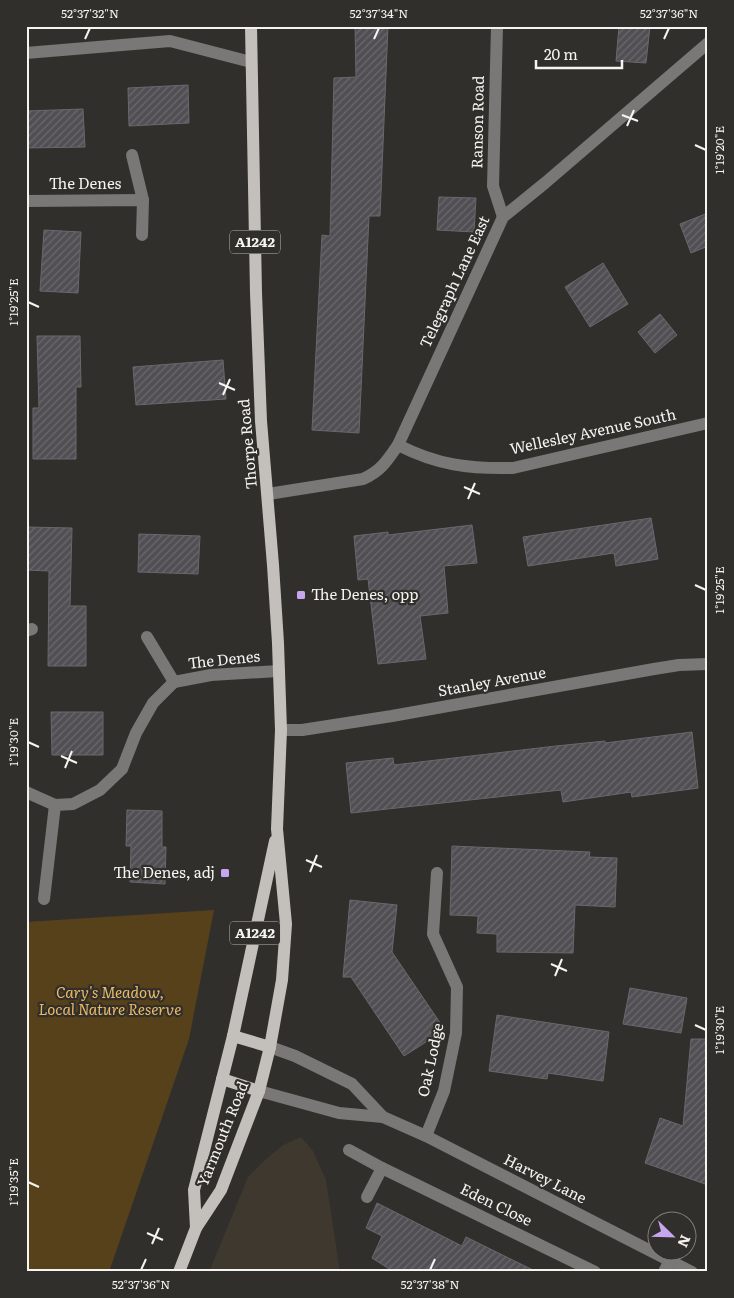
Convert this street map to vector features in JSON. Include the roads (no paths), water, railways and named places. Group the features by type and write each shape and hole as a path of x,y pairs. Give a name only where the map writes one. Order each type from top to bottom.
{"main road":[{"name":"Thorpe Road","path":"251,26 256,293 261,421 274,575 279,671 281,730 277,829 286,924 282,980 270,1047"},
{"name":"Thorpe Road","path":"233,1036 277,829"},
{"path":"233,1036 270,1047"},
{"name":"Yarmouth Road","path":"196,1228 194,1190 233,1036"},
{"name":"Yarmouth Road","path":"179,1272 196,1228 221,1190 259,1091 270,1047"},
{"path":"222,1080 259,1091"}],"street":[{"name":"Ranson Road","path":"497,26 493,186 503,217"},
{"path":"26,53 170,42 251,62"},
{"name":"Telegraph Lane East","path":"268,494 363,479 374,474 386,464 398,445 503,217 546,183 708,43"},
{"name":"The Denes","path":"132,155 143,200 142,235"},
{"name":"The Denes","path":"26,201 143,200"},
{"name":"Wellesley Avenue South","path":"398,445 417,455 443,463 484,468 513,468 708,423"},
{"name":"The Denes","path":"147,638 174,682"},
{"name":"Stanley Avenue","path":"281,730 302,730 392,716 679,665 708,664"},
{"name":"The Denes","path":"55,805 73,804 100,790 122,769 136,733 153,703 174,682 211,675 279,671"},
{"path":"26,792 55,805 44,899"},
{"name":"Oak Lodge","path":"426,1136 444,1091 456,1033 457,987 433,934 437,873"},
{"name":"Harvey Lane","path":"270,1047 295,1056 352,1084 383,1117"},
{"name":"Harvey Lane","path":"259,1091 339,1113 383,1117 426,1136 667,1266 692,1272"},
{"name":"Eden Close","path":"349,1150 595,1272"},
{"path":"367,1197 382,1168"}],"place":[{"name":"The Denes, opp","path":"301,595"},
{"name":"The Denes, adj","path":"225,873"}],"park label":[{"name":"Cary's Meadow, Local Nature Reserve","path":"110,1002"}]}
